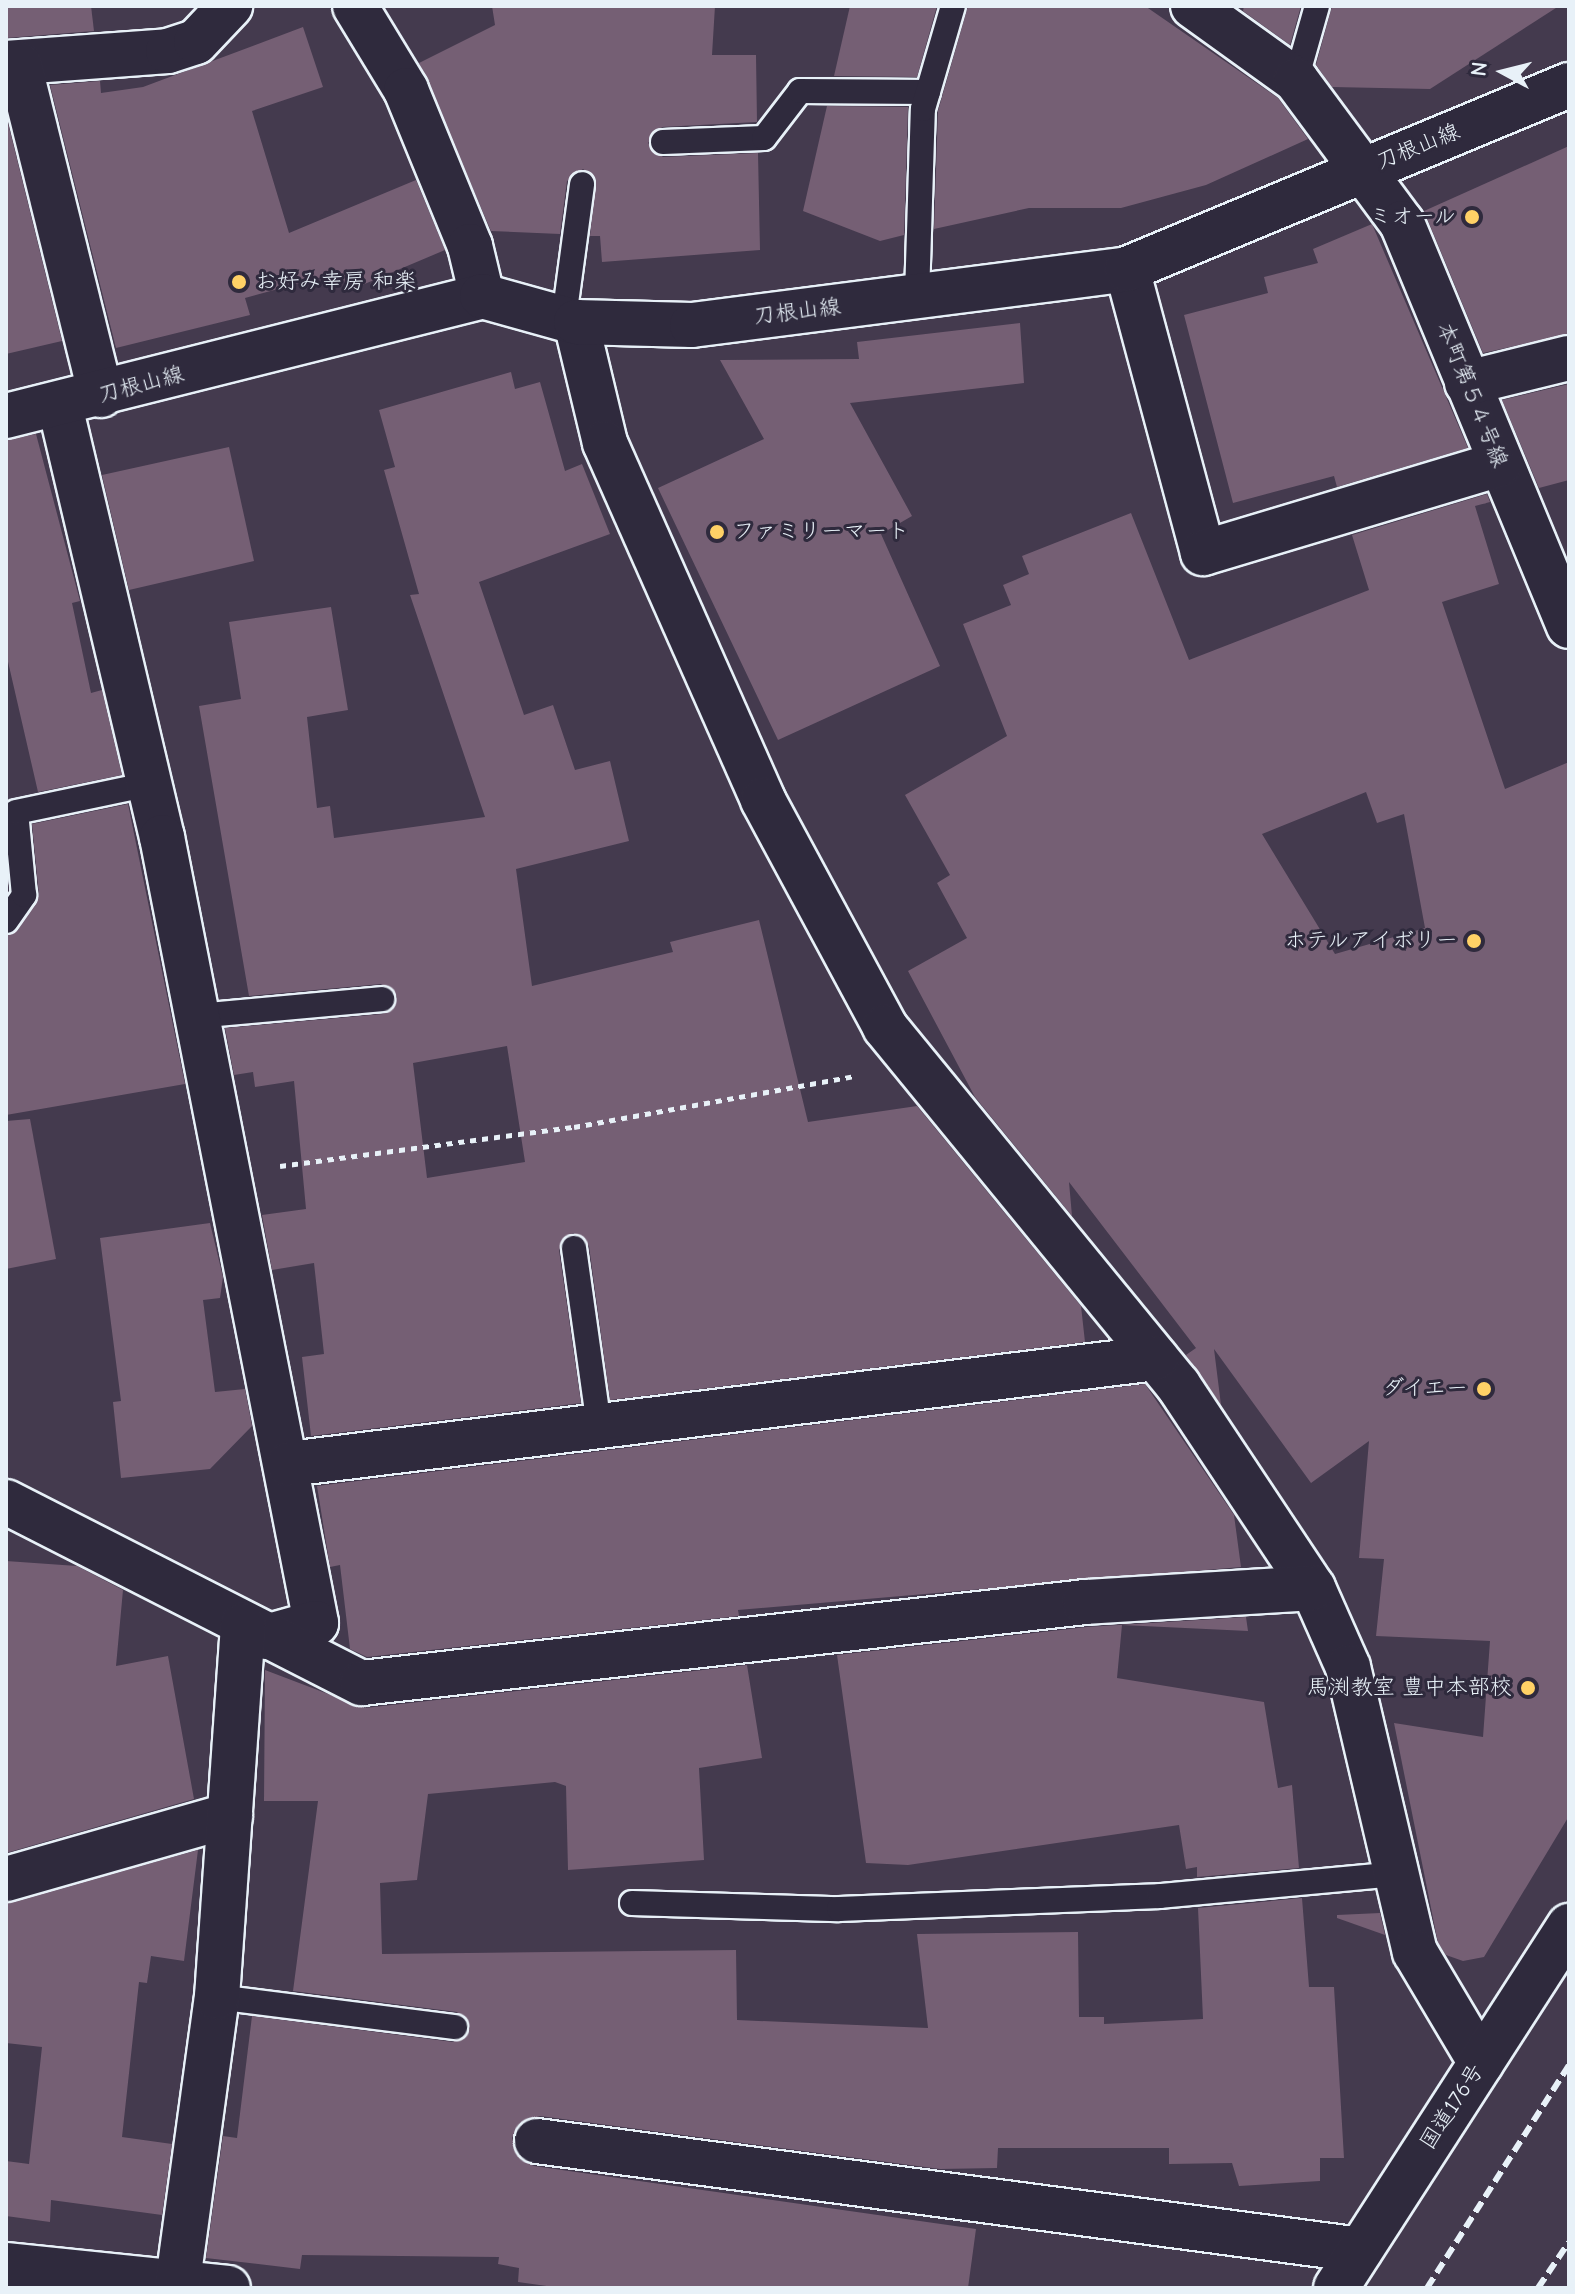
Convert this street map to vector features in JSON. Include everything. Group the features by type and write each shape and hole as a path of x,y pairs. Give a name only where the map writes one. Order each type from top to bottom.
{"main road":[{"path":"101,395 13,64 168,51 196,42 230,6"},
{"path":"355,6 406,90 470,246 482,296"},
{"name":"本町第５４号線","path":"1193,6 1296,80 1366,168 1402,223 1569,626"},
{"name":"刀根山線","path":"6,416 60,406 482,296 570,320 692,325 1127,269 1569,85"},
{"path":"1127,269 1203,553 1500,464"},
{"path":"570,320 605,443 763,800 885,1027 1156,1358 1313,1588 1348,1667 1415,1952 1481,2063"},
{"path":"1467,383 1569,358"},
{"path":"60,406 150,784 289,1464 316,1623 254,1631"},
{"path":"289,1464 1156,1358"},
{"path":"6,1502 254,1631 362,1683 1085,1602 1313,1588"},
{"path":"178,2285 217,1997 230,1815 254,1631"},
{"path":"6,1879 230,1815"},
{"name":"国道176号","path":"1336,2288 1569,1926"},
{"path":"537,2141 1360,2250"},
{"path":"6,2265 228,2288"}],"lane":[{"path":"917,296 928,92 953,6"},
{"path":"1296,80 1317,6"},
{"path":"663,142 764,138 800,91 928,92"},
{"path":"570,320 582,184"},
{"path":"6,921 24,895 16,812 150,784"},
{"path":"196,1016 382,999"},
{"path":"574,1248 599,1426"},
{"path":"632,1903 839,1909 1160,1896 1397,1874"},
{"path":"217,1997 455,2027"}],"path":[{"path":"228,1173 574,1127 914,1063"}],"building":[{"path":"6,6 91,6 94,31 6,38"},
{"path":"492,6 715,6 712,55 756,55 757,122 662,127 648,143 663,157 758,153 760,250 602,262 600,236 590,236 596,179 583,169 567,181 560,234 491,231 419,63 495,25"},
{"path":"850,6 937,6 917,77 834,76"},
{"path":"968,6 1145,6 1278,98 1308,139 1206,185 1121,208 1029,208 934,229 938,111"},
{"path":"1244,6 1301,6 1290,45 1243,11"},
{"path":"1332,6 1559,6 1430,89 1332,87 1316,65"},
{"path":"303,27 323,87 252,111 289,233 416,180 445,250 348,291 340,272 245,298 250,315 116,348 50,85 100,81 101,93 143,87"},
{"path":"827,106 908,107 904,235 880,241 803,211"},
{"path":"6,115 62,341 6,354"},
{"path":"1569,146 1569,334 1483,353 1424,211"},
{"path":"1372,224 1468,448 1337,487 1334,476 1233,503 1184,315 1268,293 1264,277 1318,263 1313,249"},
{"path":"1020,323 1024,383 850,403 912,516 881,534 940,666 778,740 658,488 764,439 720,360 859,359 857,342"},
{"path":"511,372 515,389 540,382 565,471 582,464 610,534 479,582 524,715 553,705 575,770 610,761 629,841 516,869 532,986 673,952 670,942 759,920 808,1122 917,1106 1081,1306 1085,1342 610,1400 589,1246 573,1233 559,1250 581,1403 311,1436 302,1357 324,1354 314,1263 272,1270 262,1215 306,1209 294,1081 255,1087 253,1072 234,1075 225,1028 383,1014 397,997 381,984 249,996 199,706 241,699 229,622 331,607 348,710 307,717 317,808 330,806 334,838 485,817 410,595 419,594 384,470 395,467 379,410","holes":["507,1046 525,1162 427,1178 413,1063"]},
{"path":"1569,384 1569,480 1539,488 1502,400"},
{"path":"36,434 80,601 72,603 91,693 102,690 122,775 38,792 6,653 6,440"},
{"path":"229,447 254,561 129,590 102,475"},
{"path":"1487,494 1490,502 1475,506 1499,584 1442,602 1505,789 1569,762 1569,1816 1484,1957 1463,1961 1446,1955 1438,1943 1394,1723 1483,1737 1490,1641 1376,1636 1384,1559 1359,1558 1369,1441 1311,1483 1214,1349 1221,1405 1186,1355 1196,1348 1069,1182 1072,1216 975,1097 908,971 967,938 937,883 950,875 905,795 1007,736 963,624 1011,605 1003,585 1029,574 1022,556 1131,513 1189,660 1369,590 1352,535","holes":["1366,792 1377,823 1404,814 1425,928 1335,954 1262,834"]},
{"path":"128,804 185,1084 6,1115 6,936 18,930 39,895 32,824"},
{"path":"30,1119 56,1259 6,1269 6,1121"},
{"path":"210,1223 223,1277 220,1298 203,1300 215,1392 245,1389 252,1426 210,1469 121,1478 113,1402 121,1401 100,1238"},
{"path":"1145,1384 1234,1515 1241,1567 738,1610 739,1616 367,1657 350,1649 340,1565 330,1567 317,1486"},
{"path":"6,1561 77,1566 123,1590 116,1666 168,1656 194,1799 6,1853"},
{"path":"1246,1617 1248,1631 1122,1625 1117,1678 1264,1702 1278,1788 1292,1785 1299,1868 1197,1877 1197,1867 1186,1869 1179,1825 908,1865 866,1863 837,1655 1087,1627"},
{"path":"747,1665 762,1758 699,1768 704,1860 568,1870 566,1786 555,1782 428,1794 417,1880 380,1883 382,1954 736,1950 737,2020 928,2028 917,1934 1078,1932 1079,2017 1104,2017 1104,2024 1203,2019 1198,1908 1302,1898 1309,1987 1334,1987 1344,2158 1320,2158 1320,2181 1239,2186 1232,2163 1169,2164 1169,2148 998,2148 997,2168 940,2169 540,2116 518,2125 512,2138 521,2160 534,2166 976,2229 968,2288 561,2288 518,2282 519,2268 498,2264 499,2257 302,2255 300,2269 206,2258 223,2136 237,2138 252,2016 453,2042 470,2028 457,2012 293,1991 318,1801 264,1801 265,1670 365,1708"},
{"path":"198,1850 184,1961 151,1956 147,1983 139,1982 122,2137 172,2144 162,2215 51,2200 50,2222 6,2216 6,2161 29,2164 42,2047 6,2043 6,1903"},
{"path":"1380,1913 1385,1935 1337,1918 1337,1915"}],"railway":[{"path":"1427,2288 1569,2065"},
{"path":"1538,2288 1569,2242"}],"place":[{"name":"ミオール","path":"1472,217"},
{"name":"お好み幸房 和楽","path":"239,282"},
{"name":"ファミリーマート","path":"717,532"},
{"name":"ホテルアイボリー","path":"1474,941"},
{"name":"ダイエー","path":"1484,1389"},
{"name":"馬渕教室 豊中本部校","path":"1528,1688"}]}
